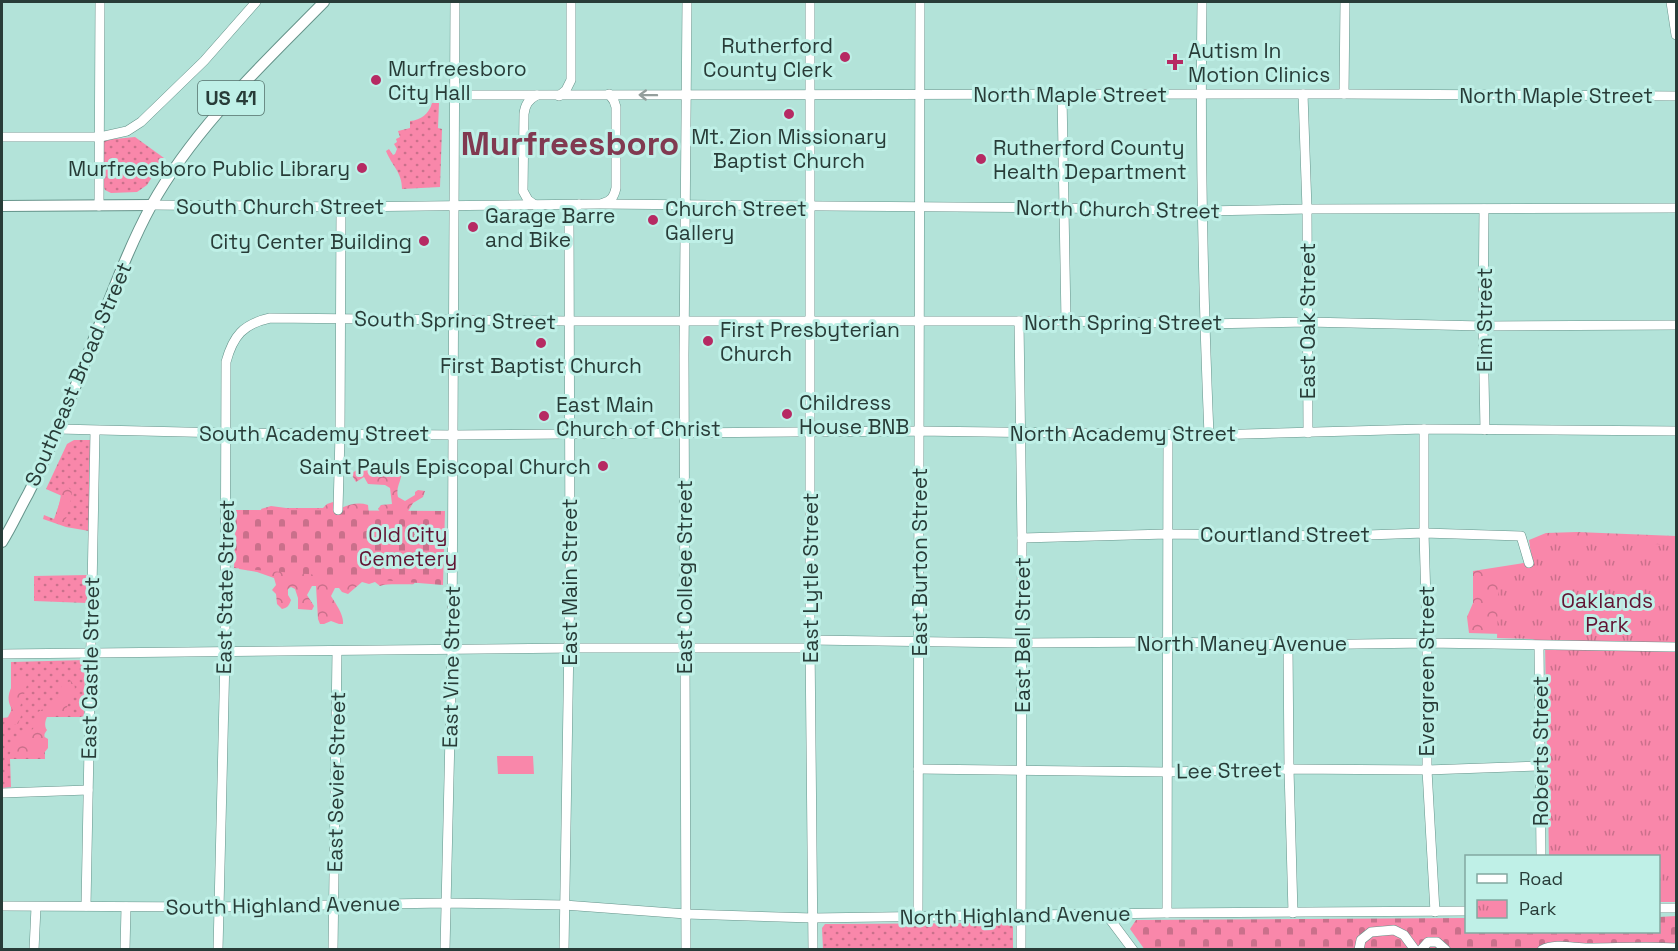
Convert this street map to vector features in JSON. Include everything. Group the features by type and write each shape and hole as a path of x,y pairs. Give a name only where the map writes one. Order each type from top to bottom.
{"main road":[{"name":"US 41","path":"152,205 177,165 208,124 239,88 324,2"},
{"name":"South Church Street","path":"2,206 152,205"},
{"name":"Southeast Broad Street","path":"2,542 19,513 58,429 123,266 152,205"}],"street":[{"path":"99,206 100,2"},
{"path":"2,137 100,137 127,131 141,122 204,61 256,2"},
{"name":"East Vine Street","path":"445,950 452,649 454,2"},
{"path":"454,95 559,96 566,90 571,80 571,2"},
{"name":"East College Street","path":"686,950 684,321 687,2"},
{"name":"East Lytle Street","path":"810,2 810,644 813,950"},
{"name":"East Burton Street","path":"918,917 920,2"},
{"path":"1202,2 1204,324 1209,435"},
{"path":"1344,94 1345,2"},
{"path":"1671,2 1677,34"},
{"path":"571,80 583,95"},
{"path":"600,204 611,200 616,188 616,107 609,94"},
{"name":"North Maple Street","path":"559,96 609,94 1344,94 1677,96"},
{"path":"1062,94 1065,321"},
{"name":"East Oak Street","path":"1303,94 1307,209 1308,433"},
{"path":"537,95 526,103 524,114 524,191 528,200 534,205 541,206"},
{"path":"559,205 569,215 579,204"},
{"name":"South Church Street","path":"152,205 342,207 559,205"},
{"name":"North Church Street","path":"559,205 1203,211 1677,208"},
{"path":"338,510 342,207"},
{"name":"Elm Street","path":"1484,209 1485,430"},
{"name":"East Main Street","path":"564,950 569,648 569,215"},
{"name":"East State Street","path":"218,950 225,652 226,362 236,337 255,322 270,318 341,319"},
{"name":"South Spring Street","path":"341,319 570,321"},
{"name":"North Spring Street","path":"570,321 1677,325"},
{"name":"East Bell Street","path":"1019,321 1022,538 1021,950"},
{"name":"South Academy Street","path":"58,429 227,433 570,434"},
{"name":"North Academy Street","path":"570,434 918,431 1209,435 1424,429 1677,431"},
{"name":"Evergreen Street","path":"1424,429 1427,770 1435,912"},
{"name":"East Castle Street","path":"86,906 95,431"},
{"path":"1167,913 1168,435"},
{"name":"Courtland Street","path":"1022,538 1167,534 1339,536 1424,533 1521,536 1529,563"},
{"name":"North Maney Avenue","path":"2,654 684,648 920,641 1022,644 1168,642 1288,645 1676,647"},
{"path":"1288,645 1293,913"},
{"name":"Roberts Street","path":"1539,646 1541,855"},
{"name":"East Sevier Street","path":"333,950 338,651"},
{"name":"Lee Street","path":"918,769 1167,772 1289,769 1427,770 1539,766"},
{"path":"2,793 88,790"},
{"name":"South Highland Avenue","path":"2,906 219,907 445,903 564,905"},
{"name":"North Highland Avenue","path":"564,905 686,914 813,918 1465,911"},
{"path":"34,950 36,907"},
{"path":"125,950 126,907"},
{"path":"1660,908 1677,908"},
{"path":"1106,914 1133,950"},
{"path":"1359,950 1361,939 1371,932 1394,930 1404,935 1414,950"},
{"path":"1421,950 1428,942 1437,942 1446,950"},
{"path":"1542,950 1556,946 1677,948"}],"green space":[{"path":"432,103 439,103 438,128 442,129 440,187 402,189 399,173 386,151 389,149 393,155 395,154 397,149 394,144 400,137 398,131 410,128 410,121 424,116"},
{"path":"135,137 164,158 147,185 137,192 111,193 105,190 103,184 104,140"},
{"path":"74,440 90,440 89,531 66,527 43,519 44,515 54,519 62,496 46,489 67,444"},
{"path":"386,462 401,466 398,497 405,501 415,495 418,490 425,491 423,497 413,503 407,513 383,515 378,509 381,505 392,504 390,488 385,485 368,484 364,477 356,482 353,477 352,473 365,465 376,467"},
{"path":"66,485 72,491 65,523 56,521 61,488"},
{"path":"333,502 341,508 354,504 368,505 369,515 262,513 261,509 271,506 323,508"},
{"name":"Old City Cemetery","path":"236,510 445,511 443,585 234,568"},
{"path":"1546,533 1676,536 1676,549 1501,634 1469,633 1467,617 1473,603 1473,571 1532,560 1529,540"},
{"name":"Oaklands Park","path":"1569,540 1676,545 1676,902 1660,902 1660,855 1549,855 1545,643 1532,639 1497,638 1499,572 1532,560 1530,542"},
{"path":"239,566 416,579 414,584 380,586 375,582 369,584 362,582 348,594 335,588 331,596 341,613 343,624 331,621 320,624 316,586 312,586 307,595 314,606 312,610 298,609 298,598 295,589 291,587 288,589 288,595 291,600 288,606 282,609 277,604 276,594 272,590 276,585 274,578 239,569"},
{"path":"88,575 87,603 34,601 34,576"},
{"path":"85,660 84,717 44,717 45,759 10,759 11,787 2,788 2,718 11,717 11,662"},
{"path":"19,674 23,674 27,685 20,707 21,716 18,724 4,725 12,709 9,700 10,691"},
{"path":"71,681 75,687 65,712 62,715 48,715 46,719 47,730 43,736 48,739 48,748 43,757 9,757 14,740 33,729 38,712 57,700 62,685"},
{"path":"497,756 533,756 534,774 498,774"},
{"path":"1676,916 1676,949 1145,950 1130,929 1136,920 1465,918 1465,933 1660,933 1660,917"},
{"path":"1009,923 1013,927 1013,949 823,949 822,928 825,924"}],"place":[{"name":"Rutherford County Clerk","path":"845,57"},
{"name":"Autism In Motion Clinics","path":"1175,62"},
{"name":"Murfreesboro City Hall","path":"376,80"},
{"name":"Mt. Zion Missionary Baptist Church","path":"789,114"},
{"name":"Rutherford County Health Department","path":"981,159"},
{"name":"Murfreesboro Public Library","path":"362,168"},
{"name":"Church Street Gallery","path":"653,220"},
{"name":"Garage Barre and Bike","path":"473,227"},
{"name":"City Center Building","path":"424,241"},
{"name":"First Presbyterian Church","path":"708,341"},
{"name":"First Baptist Church","path":"541,343"},
{"name":"Childress House BNB","path":"787,414"},
{"name":"East Main Church of Christ","path":"544,416"},
{"name":"Saint Pauls Episcopal Church","path":"603,466"}],"district":[{"name":"Murfreesboro","path":"570,144"}]}
